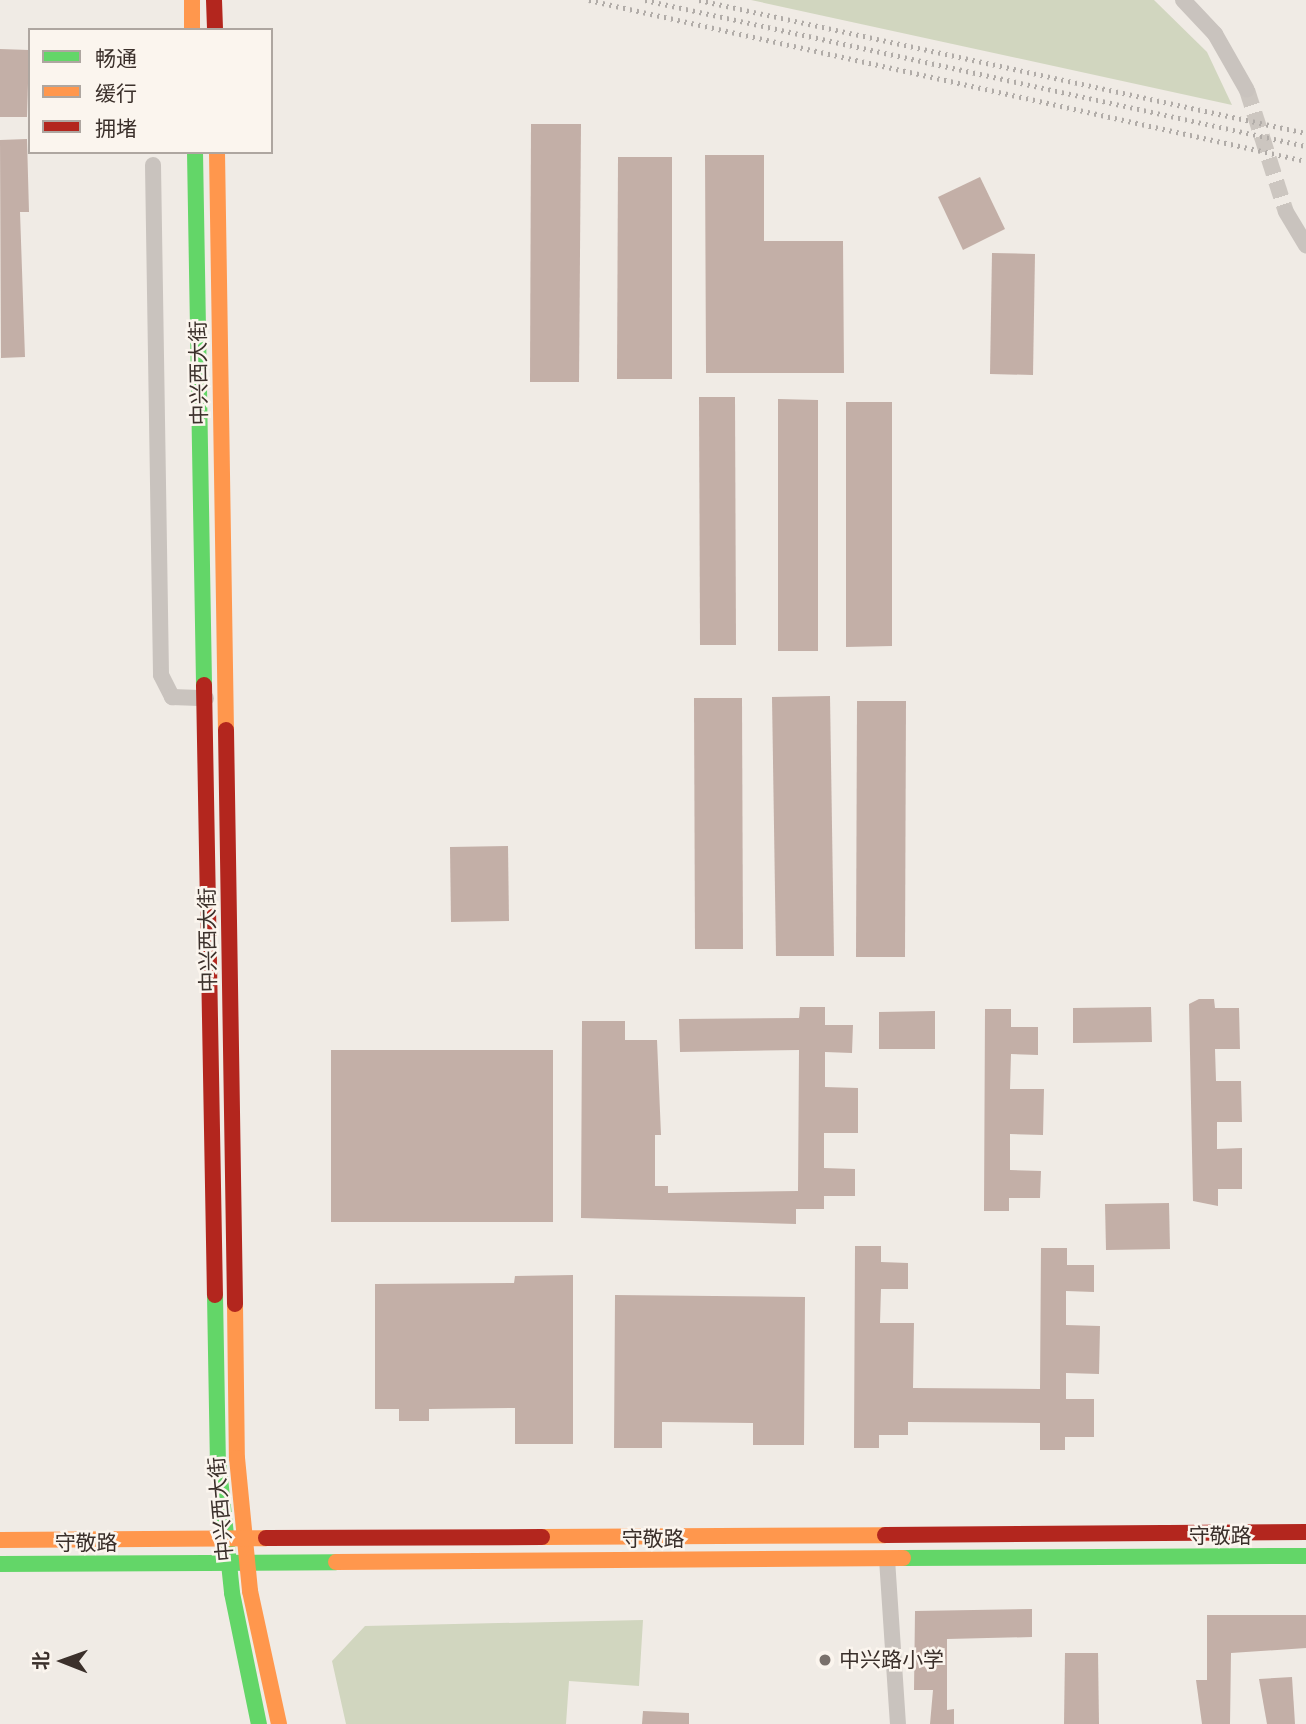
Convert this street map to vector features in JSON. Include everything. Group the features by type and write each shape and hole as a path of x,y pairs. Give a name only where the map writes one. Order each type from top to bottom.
{"main road":[{"path":"192,0 192,28"},
{"path":"214,0 215,28"},
{"name":"中兴西大街","path":"195,154 218,1459 228,1563 259,1724"},
{"name":"中兴西大街","path":"217,154 237,1458 247,1563 279,1724"},
{"name":"守敬路","path":"0,1540 1306,1532"},
{"name":"守敬路","path":"0,1564 1306,1556"}],"street":[{"path":"1183,0 1215,34 1247,90"},
{"path":"153,164 162,675 172,697 206,698"},
{"path":"1286,212 1306,245"},
{"path":"887,1559 898,1724"}],"green space":[{"path":"751,0 1154,0 1207,52 1232,105"},
{"path":"643,1620 639,1686 569,1681 566,1724 346,1724 332,1661 365,1626"}],"building":[{"path":"0,49 28,50 27,117 0,117"},
{"path":"531,124 581,124 579,382 530,382"},
{"path":"27,139 29,212 20,212 25,357 1,358 0,140"},
{"path":"705,155 764,155 764,241 843,241 844,373 706,373"},
{"path":"618,157 672,157 672,379 617,379"},
{"path":"980,177 1005,229 963,250 938,197"},
{"path":"992,253 1035,254 1033,375 990,374"},
{"path":"699,397 735,397 736,645 700,645"},
{"path":"778,399 818,400 818,651 778,651"},
{"path":"846,402 892,402 892,646 846,647"},
{"path":"830,696 834,956 776,956 772,697"},
{"path":"694,698 742,698 743,949 695,949"},
{"path":"857,701 906,701 905,957 856,957"},
{"path":"508,846 509,921 451,922 450,847"},
{"path":"1199,999 1214,999 1215,1008 1239,1008 1240,1049 1215,1049 1216,1081 1241,1081 1242,1122 1217,1122 1217,1149 1242,1148 1242,1189 1218,1189 1218,1206 1193,1201 1189,1004"},
{"path":"800,1007 825,1007 825,1025 853,1025 852,1053 825,1052 825,1087 858,1088 858,1133 824,1133 824,1168 855,1169 855,1196 824,1196 824,1209 796,1209 796,1224 581,1218 582,1021 625,1021 625,1040 657,1040 661,1135 655,1135 655,1186 668,1186 668,1193 798,1191 799,1050 680,1052 679,1019 799,1018"},
{"path":"1151,1007 1152,1042 1073,1043 1073,1008"},
{"path":"985,1009 1011,1009 1011,1027 1038,1027 1038,1055 1011,1054 1010,1089 1044,1089 1043,1135 1010,1134 1010,1170 1041,1171 1040,1198 1009,1198 1009,1211 984,1211"},
{"path":"935,1011 935,1049 879,1049 879,1012"},
{"path":"331,1050 553,1050 553,1222 331,1222"},
{"path":"1169,1203 1170,1249 1106,1250 1105,1204"},
{"path":"855,1246 881,1246 881,1262 908,1263 908,1289 881,1289 880,1323 914,1323 913,1388 1040,1389 1041,1248 1067,1248 1067,1265 1094,1265 1094,1292 1066,1291 1066,1325 1100,1326 1099,1374 1066,1373 1066,1399 1094,1399 1094,1437 1065,1437 1065,1450 1040,1450 1040,1423 908,1422 908,1435 879,1435 879,1448 854,1448"},
{"path":"573,1275 573,1444 515,1444 515,1408 429,1409 429,1421 399,1421 399,1409 375,1409 375,1284 514,1283 515,1276"},
{"path":"615,1295 805,1297 804,1445 753,1445 753,1423 662,1422 662,1448 614,1448"},
{"path":"1032,1609 1032,1637 947,1639 947,1710 954,1709 954,1724 930,1724 933,1690 914,1690 915,1611"},
{"path":"1207,1615 1306,1615 1306,1648 1231,1653 1230,1724 1202,1724 1196,1680 1207,1680"},
{"path":"1065,1653 1098,1653 1099,1724 1064,1724"},
{"path":"1292,1677 1295,1724 1267,1724 1259,1679"},
{"path":"643,1711 689,1713 689,1724 642,1724"}],"tunnel":[{"path":"1247,90 1286,212"}],"railway":[{"path":"589,0 1306,161"},
{"path":"645,0 1306,146"},
{"path":"699,0 1306,133"}],"traffic: fast":[{"path":"195,154 204,685"},
{"path":"215,1295 218,1459 232,1593 259,1724"},
{"path":"903,1558 1306,1556"},
{"path":"0,1564 336,1562"}],"traffic: slow":[{"path":"192,0 192,28"},
{"path":"217,154 226,730"},
{"path":"235,1304 237,1458 250,1591 279,1724"},
{"path":"542,1537 885,1535"},
{"path":"0,1540 266,1538"},
{"path":"336,1562 903,1558"}],"traffic: jam":[{"path":"214,0 215,28"},
{"path":"204,685 215,1295"},
{"path":"226,730 235,1304"},
{"path":"885,1535 1306,1532"},
{"path":"266,1538 542,1537"}],"place":[{"name":"中兴路小学","path":"825,1660"}]}
